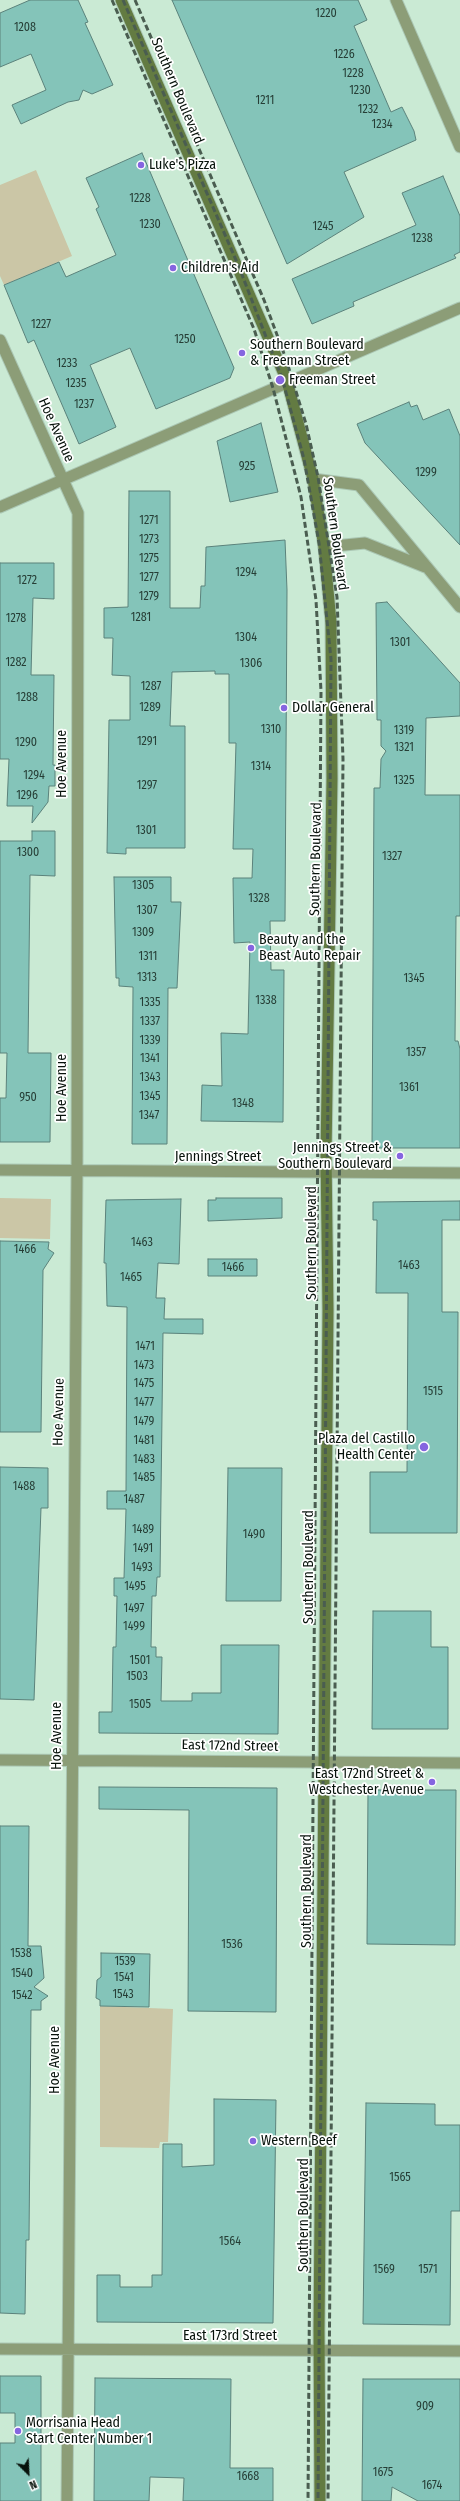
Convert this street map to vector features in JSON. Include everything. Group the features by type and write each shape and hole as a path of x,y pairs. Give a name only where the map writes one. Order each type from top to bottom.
{"main road":[{"name":"Southern Boulevard","path":"121,0 287,381 313,479 324,547 331,622 332,771 327,1172 318,2351 320,2501"}],"street":[{"path":"396,0 460,147"},
{"path":"0,507 287,381 460,308"},
{"name":"Hoe Avenue","path":"0,340 78,514 77,1170 71,1760 67,2501"},
{"path":"313,479 359,484 425,567 460,607"},
{"path":"324,547 365,543 425,567"},
{"name":"Jennings Street","path":"0,1170 460,1173"},
{"name":"East 172nd Street","path":"0,1760 460,1763"},
{"name":"East 173rd Street","path":"0,2349 460,2351"}],"shaded area":[{"path":"36,170 72,256 4,285 0,276 0,185"},
{"path":"0,1198 51,1199 50,1239 0,1238"},
{"path":"100,2006 173,2009 168,2142 160,2142 159,2148 100,2147"}],"building":[{"path":"30,0 78,0 88,22 85,23 113,85 92,94 83,90 79,100 68,102 21,124 12,105 46,90 31,54 0,67 0,13"},
{"path":"172,0 358,0 367,20 354,26 391,112 402,107 414,131 416,140 344,172 364,217 287,264"},
{"path":"142,153 234,368 230,378 156,409 130,348 90,365 116,427 79,444 34,340 28,343 4,285 59,262 66,277 116,255 96,209 99,207 86,178"},
{"path":"443,176 460,216 460,252 454,255 456,258 353,302 354,306 312,324 292,279 416,225 402,193"},
{"path":"409,402 411,407 417,405 423,420 449,409 460,436 460,545 365,443 357,424"},
{"path":"261,423 278,492 230,502 217,441"},
{"path":"129,491 170,491 170,608 200,608 201,586 205,586 206,547 285,540 287,590 285,921 270,921 271,970 284,970 283,1122 201,1121 202,1085 222,1086 221,1033 248,1034 250,942 234,943 233,878 252,878 253,849 233,849 236,743 229,743 229,674 215,674 215,671 172,672 170,726 185,726 185,848 126,848 126,854 107,853 109,720 130,720 130,676 112,675 113,638 104,638 104,608 128,607"},
{"path":"0,563 54,563 54,599 33,598 31,675 54,675 53,765 55,765 55,786 49,786 48,802 32,823 33,806 7,806 9,759 0,759"},
{"path":"387,602 460,683 460,716 426,718 425,795 460,795 460,916 456,916 455,1041 458,1041 460,1049 460,1148 372,1148 374,788 380,788 381,759 386,751 381,746 381,720 377,720 376,603"},
{"path":"32,831 55,831 55,876 30,875 28,1053 51,1053 50,1142 0,1142 0,1098 6,1098 7,1053 0,1053 0,841 32,841"},
{"path":"114,877 171,877 171,902 181,902 177,988 168,988 167,1144 132,1144 133,987 119,986 119,978 116,978"},
{"path":"216,1198 282,1198 282,1218 208,1221 208,1200 216,1200"},
{"path":"181,1199 179,1264 158,1263 156,1298 165,1298 164,1319 203,1319 203,1334 163,1333 160,1577 157,1577 156,1596 152,1596 151,1647 156,1647 156,1657 162,1657 161,1701 192,1701 192,1693 221,1693 221,1645 279,1645 278,1734 99,1733 99,1712 112,1712 113,1647 116,1647 117,1596 114,1596 114,1578 124,1578 126,1509 107,1509 107,1491 126,1491 127,1307 107,1306 106,1263 104,1263 106,1200"},
{"path":"460,1201 460,1220 442,1220 442,1312 458,1312 457,1533 370,1533 370,1472 407,1472 408,1293 376,1293 377,1220 373,1220 373,1202"},
{"path":"0,1241 49,1242 48,1249 54,1253 43,1270 41,1432 0,1432"},
{"path":"208,1259 257,1259 257,1276 208,1276"},
{"path":"0,1467 48,1468 48,1508 41,1508 34,1700 0,1699"},
{"path":"228,1468 282,1468 281,1601 226,1601"},
{"path":"373,1611 431,1611 431,1647 448,1647 448,1729 372,1729"},
{"path":"99,1787 277,1788 276,2012 188,2011 189,1810 99,1809"},
{"path":"368,1790 456,1790 455,1945 367,1944"},
{"path":"0,1826 29,1826 28,1946 41,1946 44,1978 34,1987 48,1996 41,2001 41,2010 31,2010 29,2240 26,2240 25,2314 0,2313"},
{"path":"101,1953 150,1954 149,2007 100,2006 100,2000 96,1998 97,1980 101,1977"},
{"path":"214,2099 276,2100 273,2323 97,2322 97,2275 120,2275 120,2287 152,2287 152,2275 162,2275 163,2144 182,2144 182,2167 214,2165"},
{"path":"366,2103 435,2104 435,2125 460,2125 460,2211 451,2211 450,2325 363,2324"},
{"path":"0,2376 41,2376 41,2501 0,2501 0,2443 15,2443 15,2413 0,2413"},
{"path":"95,2378 231,2379 230,2468 273,2468 273,2501 183,2501 184,2478 150,2477 149,2501 94,2501"},
{"path":"363,2379 460,2379 460,2501 418,2501 392,2487 391,2501 362,2501"}],"railway":[{"path":"112,0 254,329 273,388 301,497 316,600 321,691 308,2501"},
{"path":"123,0 239,267 282,378 304,459 319,543 331,659 318,2501"},
{"path":"135,0 264,300 286,359 306,424 318,477 337,597 343,759 328,2501"}],"place":[{"name":"Luke's Pizza","path":"141,165"},
{"name":"Children's Aid","path":"173,268"},
{"name":"Southern Boulevard & Freeman Street","path":"242,353"},
{"name":"Freeman Street","path":"280,380"},
{"name":"Dollar General","path":"284,708"},
{"name":"Beauty and the Beast Auto Repair","path":"251,948"},
{"name":"Jennings Street & Southern Boulevard","path":"400,1156"},
{"name":"Plaza del Castillo Health Center","path":"424,1447"},
{"name":"East 172nd Street & Westchester Avenue","path":"432,1782"},
{"name":"Western Beef","path":"253,2141"},
{"name":"Morrisania Head Start Center Number 1","path":"18,2431"}]}
